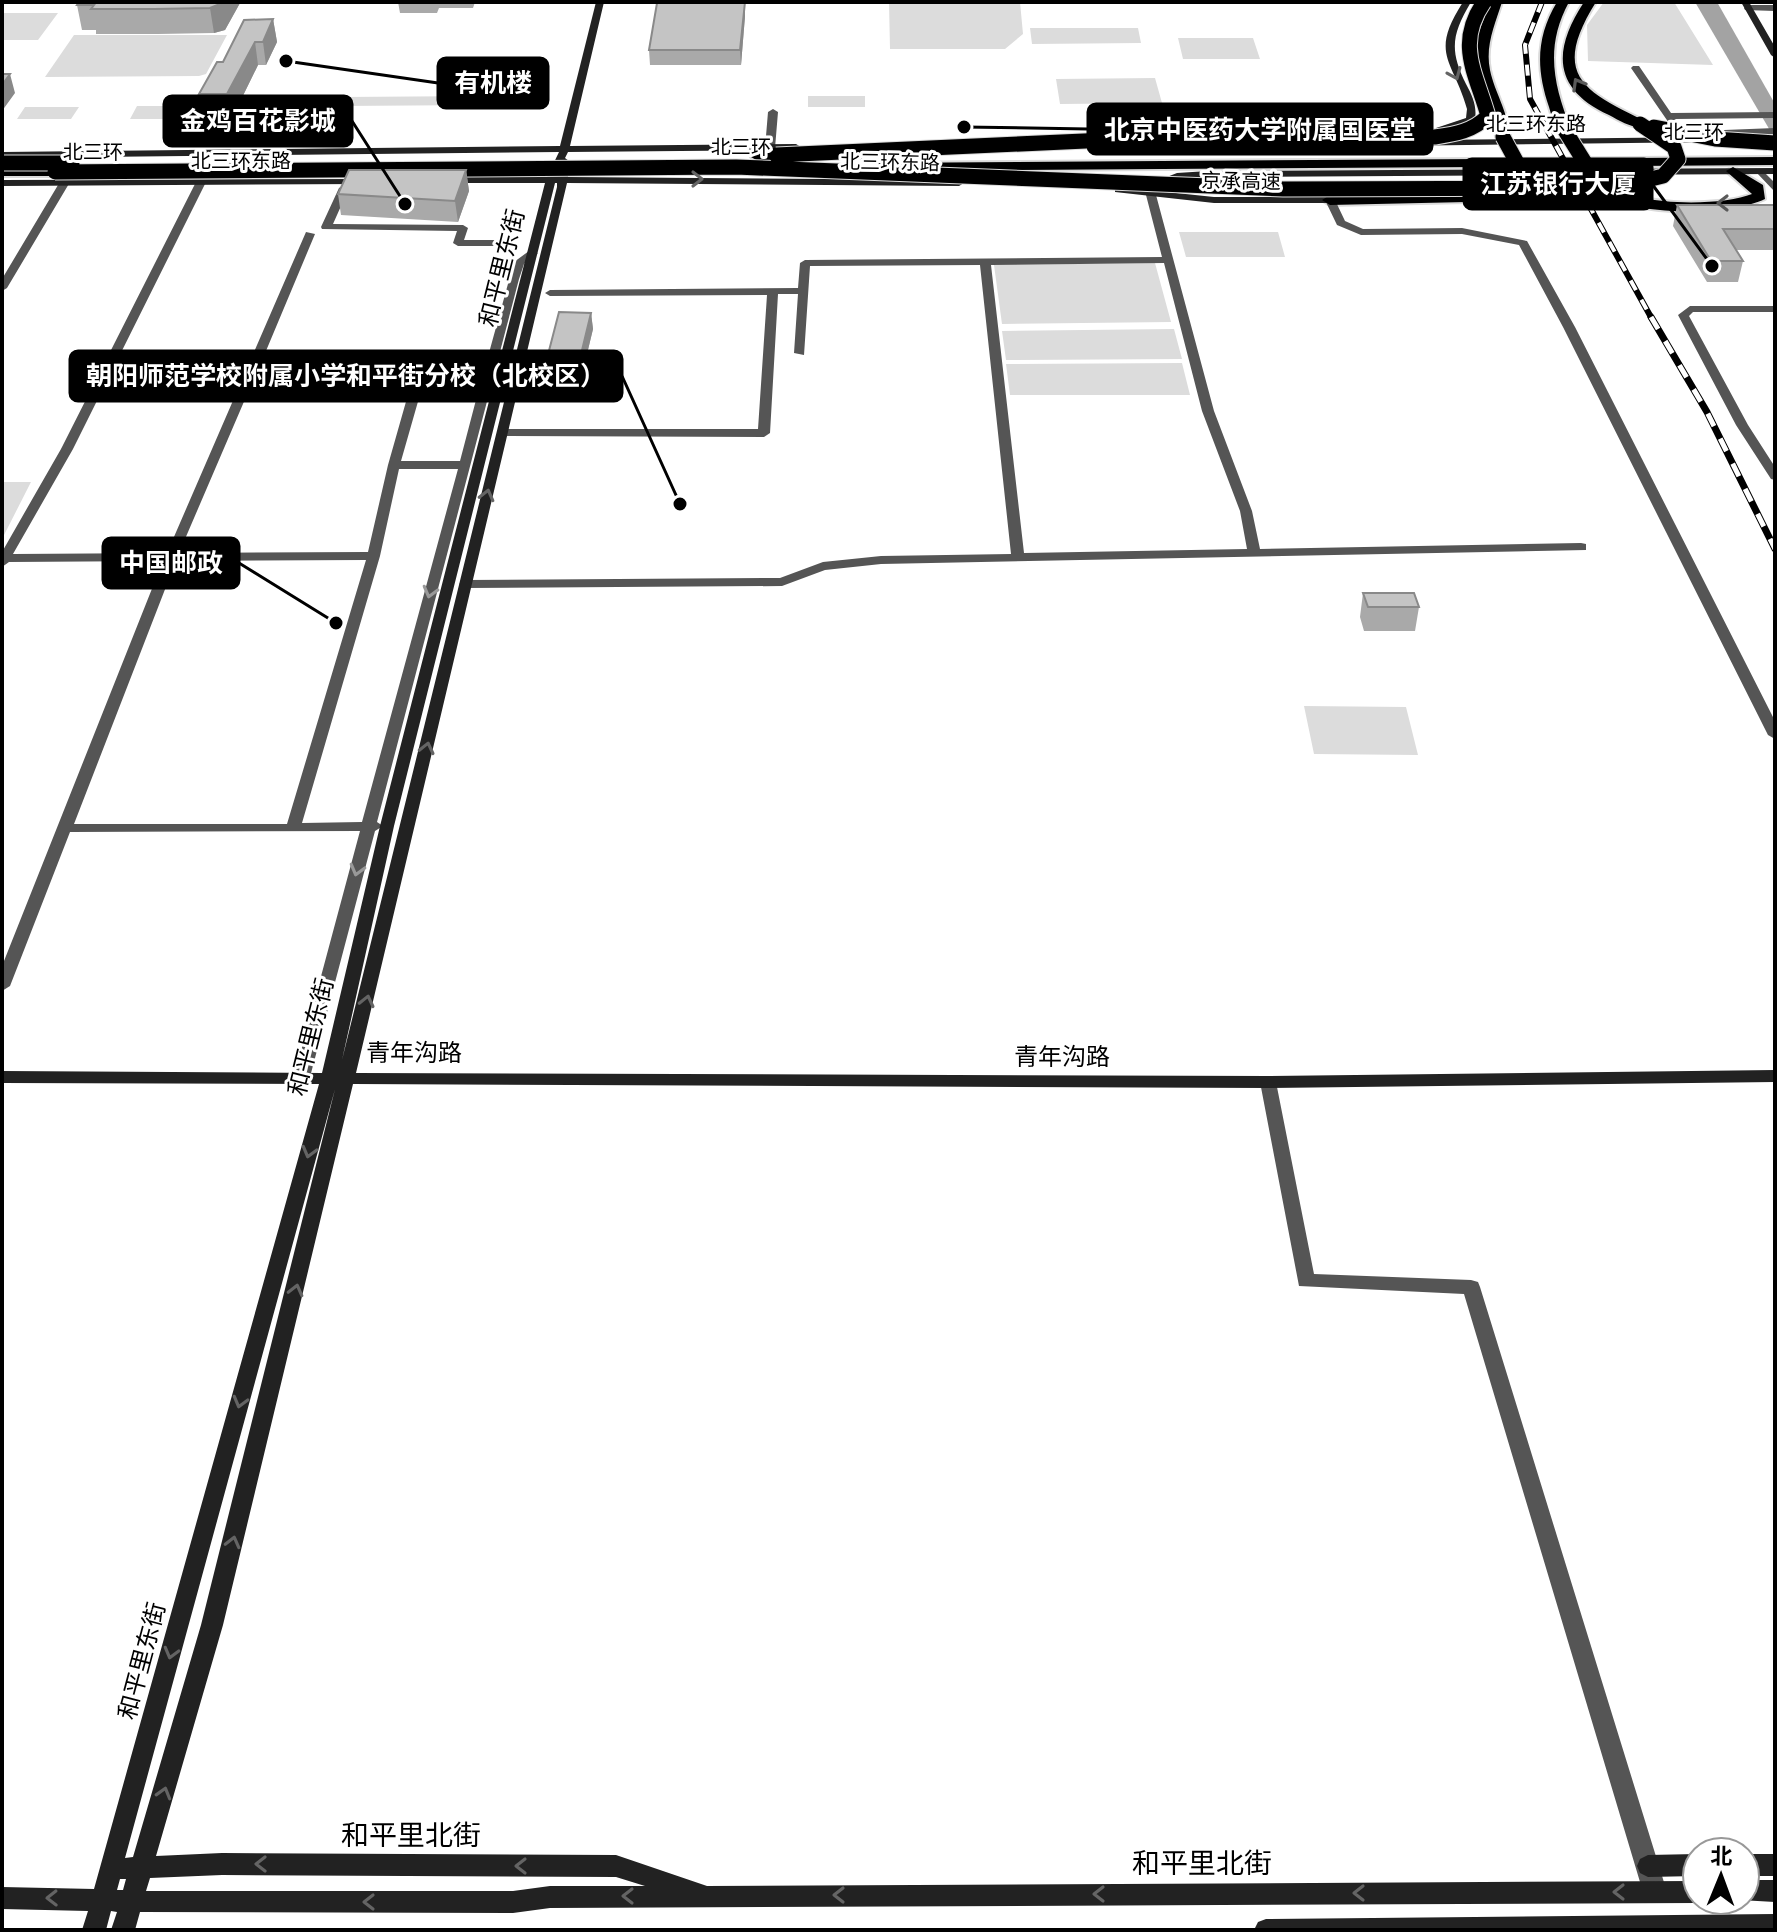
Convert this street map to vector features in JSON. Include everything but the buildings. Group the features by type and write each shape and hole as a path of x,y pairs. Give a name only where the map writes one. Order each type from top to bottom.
{"highway":[{"path":"764,152 1151,138 1435,137 1465,132 1479,126 1488,116 1470,71 1467,43 1476,10 1484,2"},
{"path":"1330,200 1513,196 1528,192 1527,181 1503,137 1500,111 1483,71 1482,43 1496,2"},
{"path":"1563,2 1553,17 1546,41 1551,97 1564,129 1597,182 1622,199 1644,203 1741,203 1760,196 1758,188 1733,171"},
{"path":"736,167 1283,189 1615,188 1663,176 1678,159 1674,147 1640,124 1582,94 1575,83 1570,68 1570,34 1586,8"},
{"path":"1640,124 1715,139 1775,140"},
{"path":"1094,156 1150,149 1233,147"},
{"name":"北三环","path":"2,163 764,152 1477,158"},
{"name":"北三环","path":"1616,157 1765,159 1775,152"},
{"name":"北三环东路","path":"1477,158 1616,157"},
{"name":"北三环","path":"2,172 1191,164 1477,158"},
{"path":"1119,190 1130,178 1191,164"}],"street":[{"path":"564,151 600,2"},
{"path":"1135,134 1419,132 1460,124 1470,120 1472,104 1453,74 1447,43 1455,16 1467,2"},
{"path":"1747,5 1775,8"},
{"path":"1747,5 1775,55"},
{"path":"1636,68 1677,128 1674,139"},
{"path":"764,152 773,112"},
{"path":"1669,116 1775,115"},
{"path":"1775,131 1765,159 1775,189"},
{"path":"1638,143 1710,132 1765,159"},
{"name":"北三环东路","path":"2,155 727,149 764,152 1135,134 1233,147 1638,143 1765,159"},
{"name":"北三环东路","path":"2,183 724,179 1020,184 1149,191 1177,176 1208,174 1733,171 1765,159 1775,140"},
{"path":"724,179 727,149"},
{"name":"和平里东街","path":"94,1930 339,1076 387,826 551,179 564,151"},
{"name":"和平里东街","path":"123,1930 212,1625 339,1076 466,584 563,179 564,151"},
{"path":"596,179 599,151"},
{"path":"2,288 65,183 78,154"},
{"path":"3,560 67,449 201,182"},
{"path":"344,188 326,227 463,228 458,243 502,243"},
{"path":"1149,191 1165,260 1208,411 1246,511 1254,553"},
{"name":"京承高速","path":"1149,191 1214,200 1330,200"},
{"path":"1330,200 1341,223 1361,232 1462,231 1523,243 1576,341 1775,735"},
{"path":"2,986 171,558 310,234"},
{"path":"302,1077 519,262 533,253"},
{"path":"800,353 805,263 1165,260"},
{"path":"985,261 1018,557"},
{"path":"502,433 764,433 773,291"},
{"path":"550,293 804,291"},
{"path":"1775,309 1690,309 1683,315 1742,425 1775,476"},
{"path":"250,373 489,374"},
{"path":"293,828 374,556 394,465 420,374"},
{"path":"394,465 465,465"},
{"path":"466,584 782,582 823,566 881,560 1581,547"},
{"path":"3,560 374,556"},
{"path":"64,828 387,826"},
{"name":"青年沟路","path":"2,1077 1268,1082 1775,1076"},
{"path":"1268,1082 1306,1281 1471,1287 1655,1892"},
{"name":"和平里北街","path":"111,1869 222,1864 616,1866 670,1881 706,1896"},
{"path":"1648,1866 1681,1865"},
{"name":"和平里北街","path":"102,1901 498,1902 550,1897 1681,1892"},
{"path":"2,1898 102,1901"},
{"path":"1266,1930 1775,1925"}],"shaded area":[{"path":"889,2 1020,2 1023,34 1005,49 890,49"},
{"path":"1604,2 1674,2 1713,65 1588,61 1587,25"},
{"path":"1695,2 1717,2 1775,104 1775,139"},
{"path":"2,13 58,13 38,40 2,40"},
{"path":"1030,28 1138,28 1141,43 1032,44"},
{"path":"74,35 227,35 206,74 199,76 45,77"},
{"path":"1178,38 1253,38 1260,59 1183,59"},
{"path":"1155,78 1162,103 1060,104 1056,79"},
{"path":"485,96 483,105 339,106 342,97"},
{"path":"808,96 865,96 865,107 808,107"},
{"path":"137,106 192,106 185,119 130,119"},
{"path":"25,107 79,107 71,119 17,119"},
{"path":"1179,232 1278,232 1285,257 1186,257"},
{"path":"1155,263 1171,322 1002,324 994,265"},
{"path":"1174,329 1182,359 1006,360 1002,331"},
{"path":"1182,363 1190,395 1010,395 1006,364"},
{"path":"2,482 31,482 2,539"},
{"path":"1304,706 1406,707 1418,755 1314,754"}],"railway":[{"path":"1542,2 1525,45 1530,99 1652,319"},
{"path":"1651,317 1707,412 1775,549"}],"place":[{"name":"有机楼","path":"286,61"},
{"name":"北京中医药大学附属国医堂","path":"964,127"},
{"name":"金鸡百花影城","path":"405,204"},
{"name":"江苏银行大厦","path":"1712,266"},
{"name":"朝阳师范学校附属小学和平街分校（北校区）","path":"680,504"},
{"name":"中国邮政","path":"336,623"}]}
